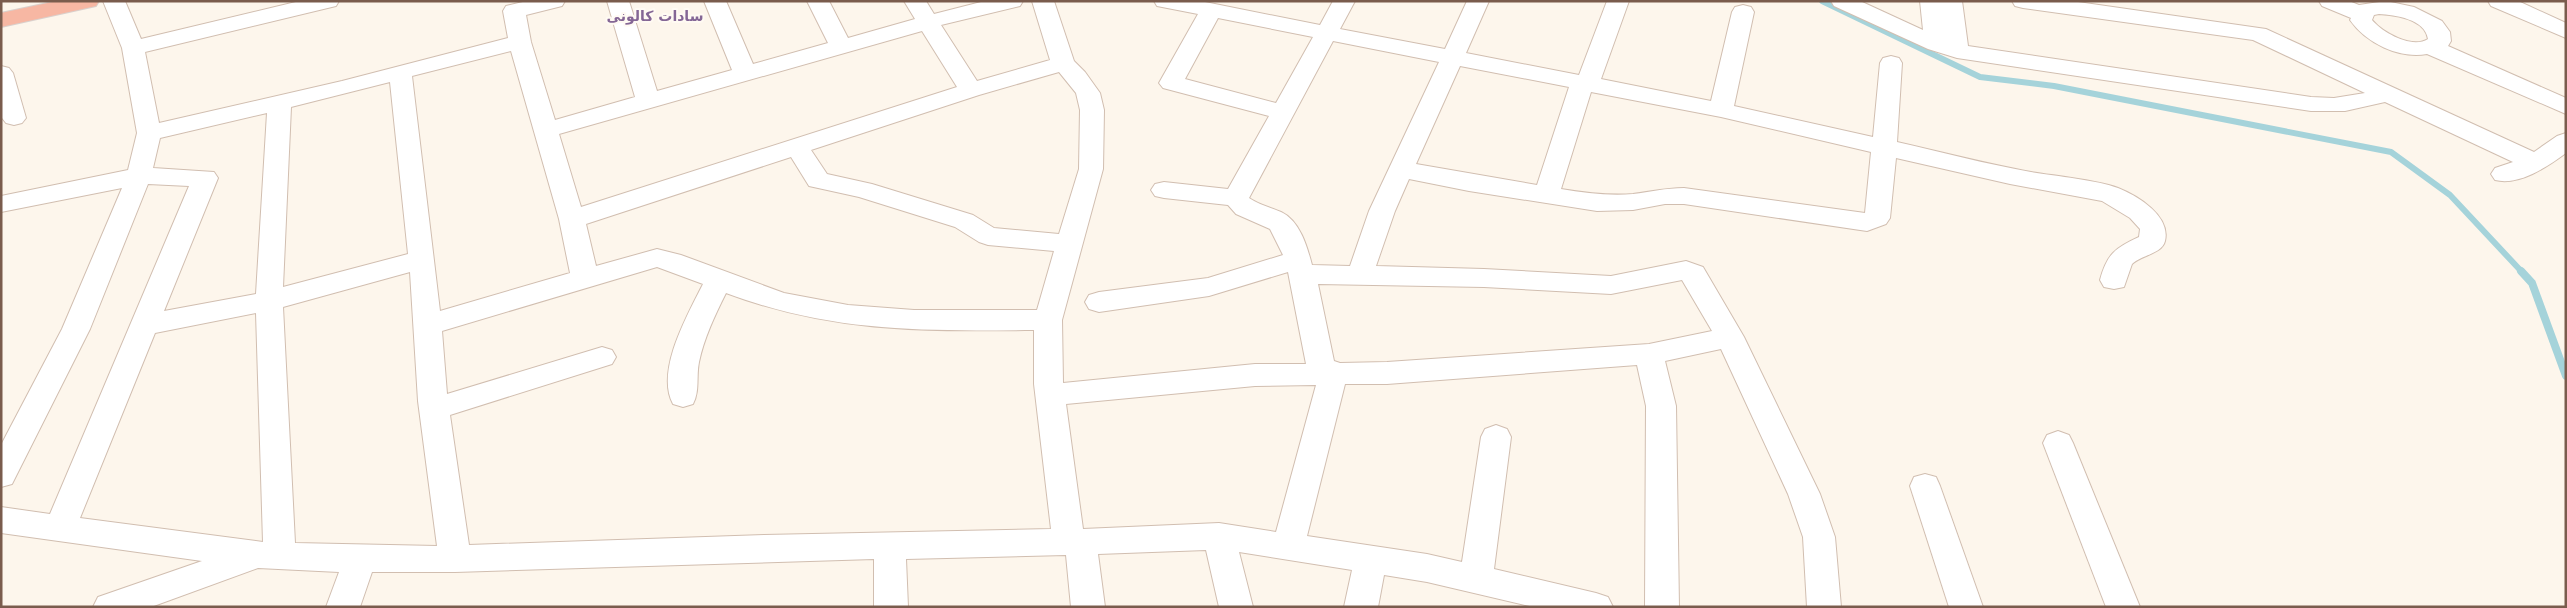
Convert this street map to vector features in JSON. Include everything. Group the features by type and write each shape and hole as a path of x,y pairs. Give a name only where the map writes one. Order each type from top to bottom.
{"highway":[{"path":"1,2 6,1"},
{"path":"1,20 88,1"}],"street":[{"path":"1,475 76,329 139,176 149,133 133,48 114,1"},
{"path":"133,48 328,1"},
{"path":"554,1 513,6 520,42 572,219 584,278"},
{"path":"618,1 648,101"},
{"path":"715,1 745,74"},
{"path":"818,1 841,47"},
{"path":"915,1 971,90"},
{"path":"547,130 928,22 1012,1"},
{"path":"1043,1 1063,64 1077,77 1088,93 1092,110 1091,169 1048,320 1051,396 1074,542 1088,607"},
{"path":"1165,1 1722,110 2010,176 2110,194 2126,202 2153,227 2152,242 2124,255 2118,262 2114,280"},
{"path":"1236,198 1344,1"},
{"path":"1360,275 1382,211 1478,1"},
{"path":"1547,195 1585,83 1618,1"},
{"path":"1842,1 1947,47 2282,98 2318,106 2349,105 2386,94"},
{"path":"1931,1 1947,47"},
{"path":"1947,47 1951,1"},
{"path":"2023,1 2258,34 2536,163"},
{"path":"2330,1 2359,8 2390,8 2417,15 2437,28 2441,35 2436,44"},
{"path":"2499,1 2566,31"},
{"path":"2359,8 2361,20 2365,26 2383,39 2408,47 2436,44 2566,89"},
{"path":"1211,10 1171,83 1284,112"},
{"path":"1722,110 1743,12"},
{"path":"149,133 279,103 520,42"},
{"path":"2436,44 2566,107"},
{"path":"1401,169 1469,183 1597,203 1633,202 1684,196 1867,222 1876,218 1886,148 1891,63"},
{"path":"572,219 797,148 971,90 1063,64"},
{"path":"400,72 422,260 434,409 455,559"},
{"path":"1,73 14,118"},
{"path":"268,556 269,301 279,103"},
{"path":"2504,174 2536,163 2566,141"},
{"path":"797,148 818,180 863,190 964,221 988,236 1071,244"},
{"path":"1,204 139,176 205,178 60,528"},
{"path":"1164,190 1236,198 1244,207 1271,218 1284,227 1299,267 1328,372 1288,547"},
{"path":"427,325 657,258 672,261 718,280 784,302 842,314 913,321 1048,320"},
{"path":"143,325 269,301 422,260"},
{"path":"1099,302 1209,287 1299,267 1360,275 1611,285 1686,270 1693,274 1730,337 1804,494 1819,536 1824,607"},
{"path":"683,396 681,382 684,358 692,335 718,280"},
{"path":"1051,396 1255,375 1328,372 1387,373 1649,354 1730,337"},
{"path":"1649,354 1661,406 1662,607"},
{"path":"434,409 602,357"},
{"path":"1476,579 1496,437"},
{"path":"2058,443 2124,607"},
{"path":"1926,486 1966,607"},
{"path":"1,520 268,556 360,559 455,559 890,545 1074,542 1220,536 1428,568 1476,579 1526,598 1596,607"},
{"path":"1220,536 1236,607"},
{"path":"890,545 891,607"},
{"path":"110,607 268,556"},
{"path":"343,607 360,559"},
{"path":"1361,607 1371,559"}],"waterway":[{"path":"1822,1 1980,77 2054,86 2391,152 2450,195 2522,272"},
{"path":"2521,271 2532,283 2566,376"}],"district":[{"name":"سادات کالونی","path":"655,16"}]}
